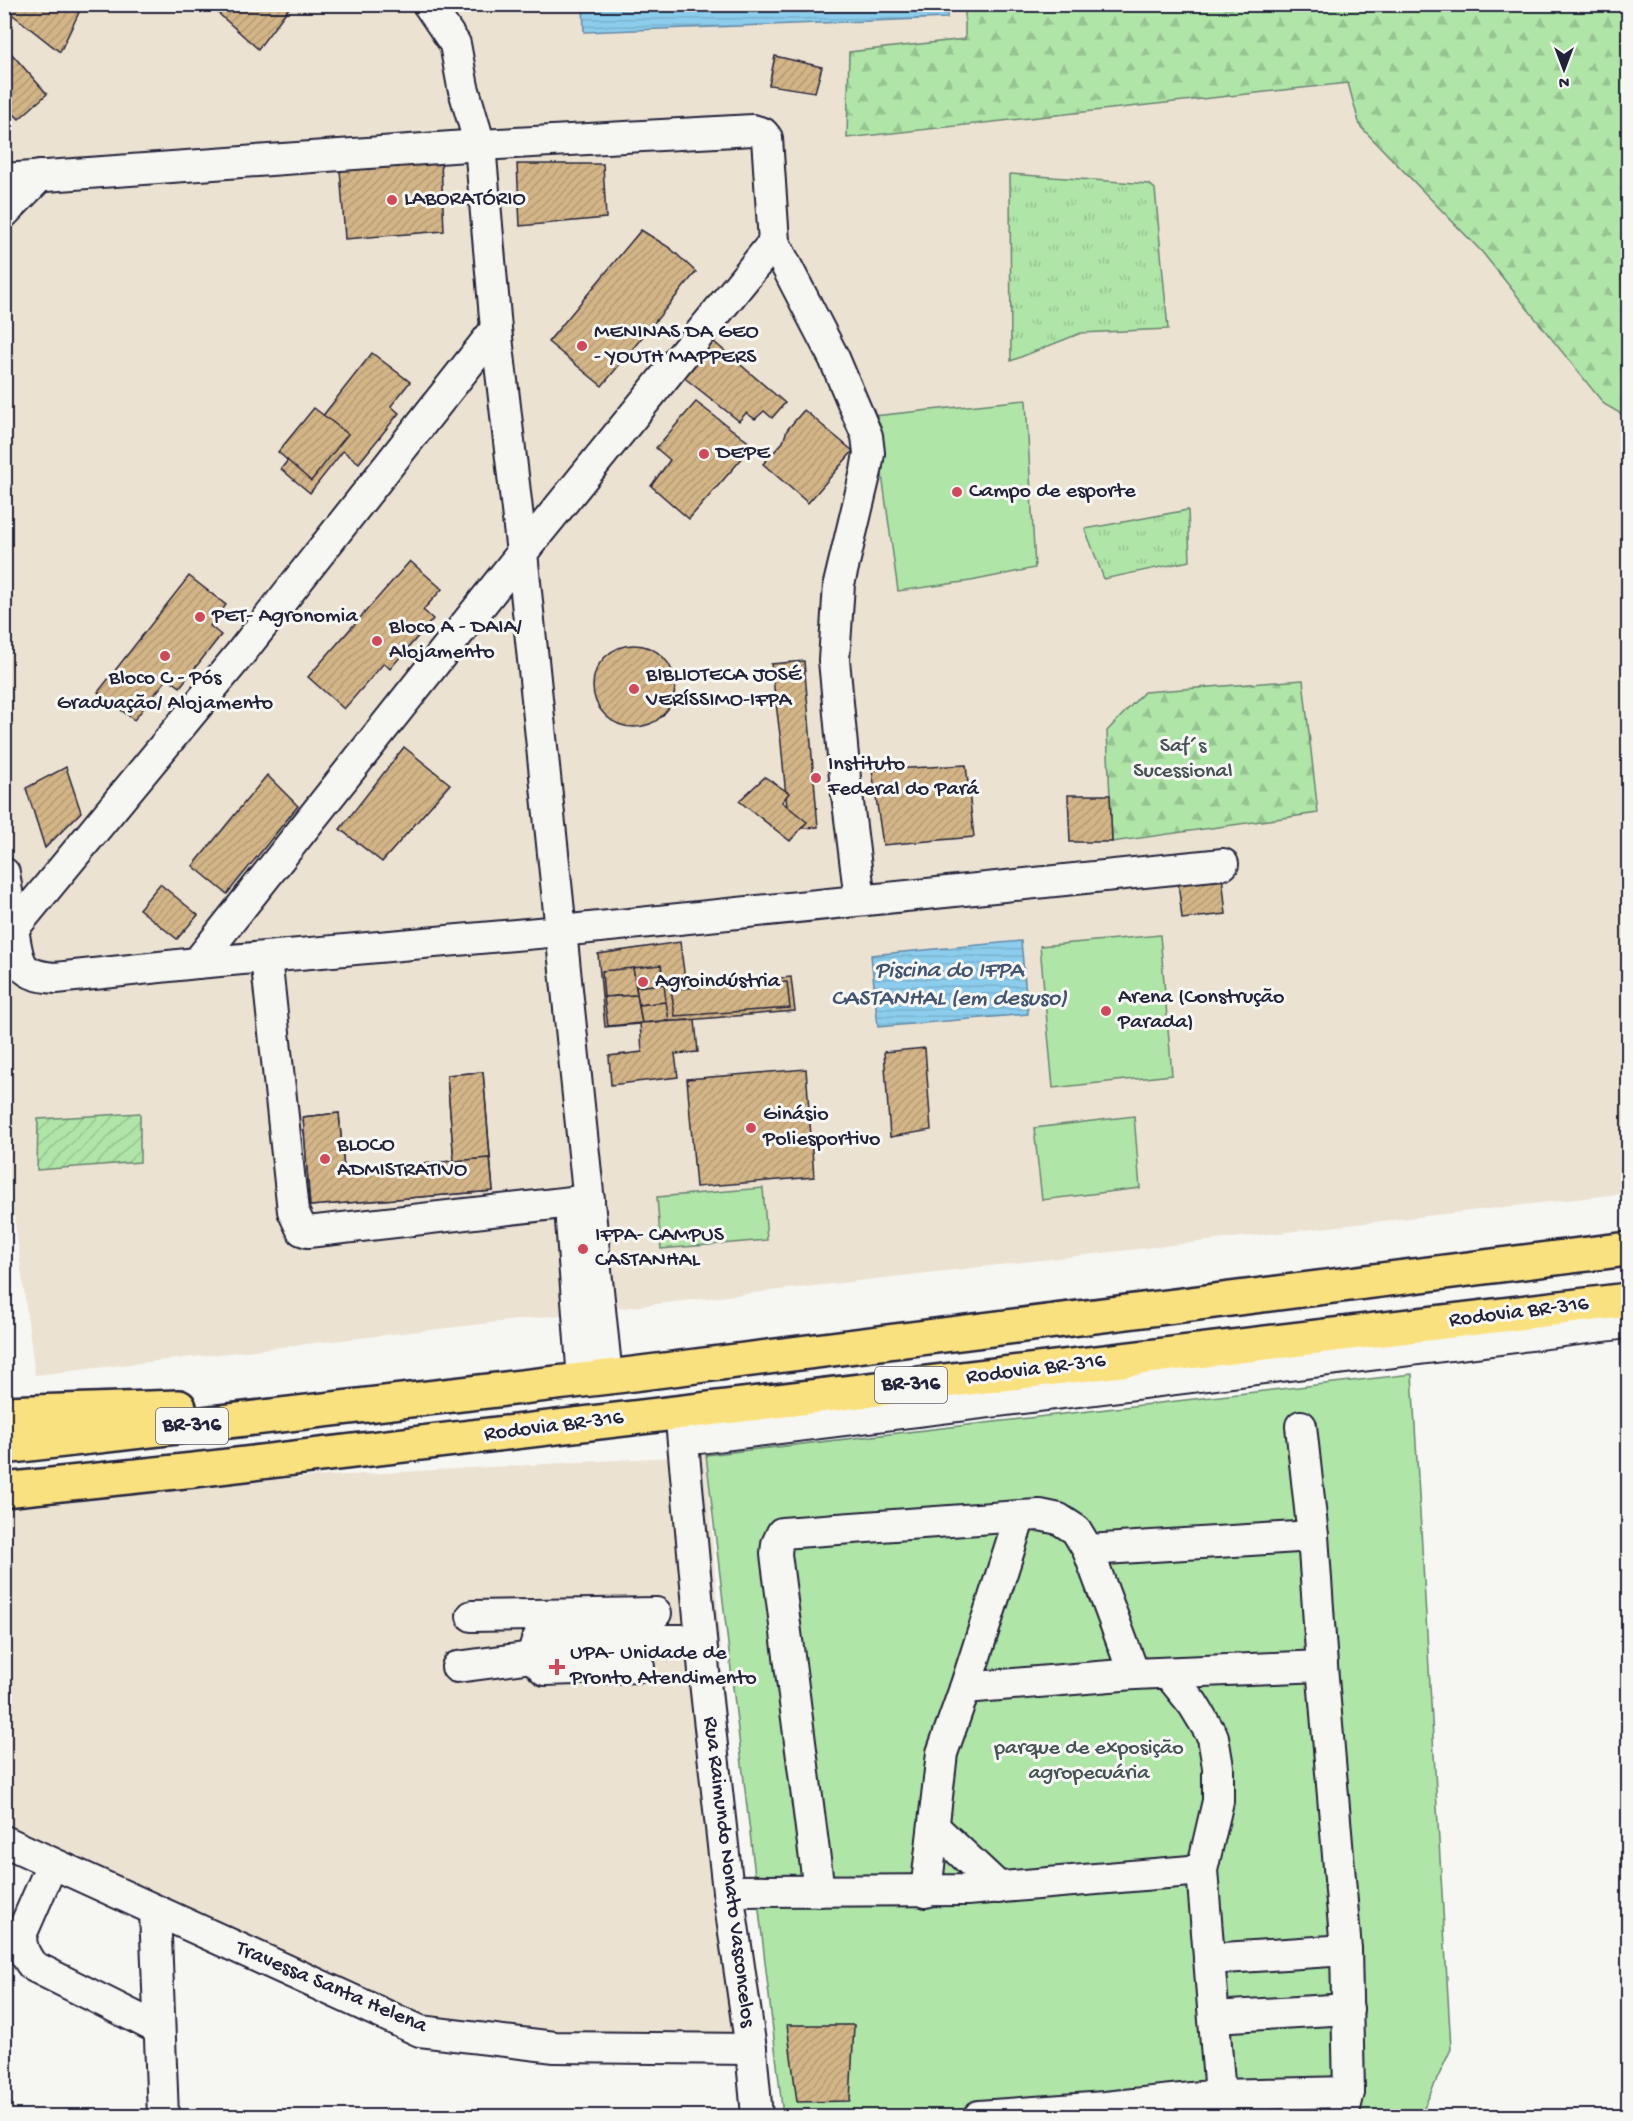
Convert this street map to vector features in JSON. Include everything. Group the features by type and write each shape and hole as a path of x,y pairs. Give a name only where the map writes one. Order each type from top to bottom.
{"highway":[{"name":"Rodovia BR-316","path":"380,1404 1629,1249"},
{"name":"Rodovia BR-316","path":"4,1490 194,1470 682,1426 1629,1300"},
{"path":"4,1413 165,1409 292,1392 380,1404"},
{"name":"BR-316","path":"4,1447 380,1404"}],"street":[{"path":"428,4 455,44 463,87 488,339 504,577 552,931"},
{"path":"4,178 470,146 753,130 762,133 767,138 774,242 834,358 867,436 869,453 866,471 839,584 834,660 860,900"},
{"path":"4,213 40,176"},
{"path":"197,963 522,553 774,242"},
{"path":"488,339 522,553 552,931 595,1379"},
{"path":"13,929 240,654 488,339"},
{"path":"4,873 20,963 27,971 40,977 56,978 1223,864"},
{"path":"266,957 293,1211 296,1222 302,1230 308,1232 579,1201"},
{"path":"682,1426 1629,1323"},
{"name":"Rua Raimundo Nonato Vasconcelos","path":"682,1426 701,1640 728,1891 751,2049 758,2116"},
{"path":"979,2116 1106,2112 1220,2095 1346,2104 1348,2009 1346,1950 1313,1536 1301,1426"},
{"path":"819,1891 776,1554 782,1533 1020,1516 1040,1515 1059,1519 1076,1530 1088,1550 1134,1674"},
{"path":"926,1892 942,1752 1020,1516"},
{"path":"1088,1550 1313,1536"},
{"path":"457,1667 535,1637 656,1613"},
{"path":"472,1616 535,1637 701,1640"},
{"path":"535,1637 544,1670 639,1667"},
{"path":"965,1688 1134,1674 1322,1666"},
{"path":"1168,1673 1193,1704 1213,1737 1218,1767 1218,1800 1202,1870 1220,2095"},
{"path":"934,1827 999,1888"},
{"name":"Travessa Santa Helena","path":"4,1841 420,2031 555,2047 751,2049"},
{"path":"52,1864 21,1935 25,1957 33,1966 159,2029"},
{"path":"728,1891 926,1892 999,1888 1202,1870"},
{"path":"155,1911 163,2116"},
{"path":"1209,1959 1346,1950"},
{"path":"1214,2017 1348,2009"}],"shaded area":[{"name":"Instituto Federal do Pará","path":"4,5 1328,5 1360,126 1482,252 1604,404 1628,418 1628,1193 35,1375 4,1138"},
{"path":"706,1455 751,2049 420,2031 5,1840 5,1494"}],"green space":[{"path":"965,5 1628,5 1628,418 1604,404 1482,252 1360,126 1348,83 847,138 849,52 965,39"},
{"path":"1010,174 1149,184 1155,189 1168,329 1081,333 1011,361"},
{"name":"Campo de esporte","path":"1026,400 1035,568 971,581 898,591 874,416"},
{"path":"1188,510 1190,561 1104,579 1085,529"},
{"name":"Saf´s Sucessional","path":"1303,680 1318,813 1112,842 1107,731 1144,692"},
{"name":"Arena (Construção Parada)","path":"1160,935 1172,1075 1053,1088 1040,946"},
{"path":"140,1113 140,1162 37,1170 38,1119"},
{"path":"1134,1116 1140,1188 1042,1200 1034,1128"},
{"path":"763,1188 767,1240 661,1249 657,1197"},
{"name":"parque de exposição agropecuária","path":"1412,1374 1451,2049 1420,2116 783,2116 706,1455"}],"water":[{"path":"947,4 947,18 584,32 583,5"},
{"name":"Piscina do IFPA CASTANHAL (em desuso)","path":"1021,941 1028,1014 878,1027 871,955"}],"building":[{"path":"4,4 83,4 60,52 4,8"},
{"path":"208,4 292,4 258,49"},
{"path":"4,45 47,94 19,119 4,104"},
{"path":"775,56 822,67 815,92 769,85"},
{"name":"LABORATÓRIO","path":"441,161 444,231 345,239 340,169"},
{"path":"517,164 603,164 606,218 520,226"},
{"path":"641,230 670,248 696,272 602,386 548,342"},
{"path":"713,341 785,403 772,418 764,411 755,419 746,413 739,421 682,376"},
{"path":"372,353 410,382 391,406 399,413 359,463 343,451 310,493 281,469"},
{"name":"DEPE","path":"696,402 752,447 689,519 651,486 670,460 656,448"},
{"path":"314,408 348,434 311,481 278,452"},
{"path":"804,410 853,451 808,503 763,464 783,442 787,430"},
{"name":"Bloco A - DAIA/ Alojamento","path":"410,561 442,589 423,610 433,619 390,669 384,663 344,709 308,677"},
{"name":"Bloco C - Pós Graduação/ Alojamento","path":"189,576 226,605 210,626 221,635 180,687 168,678 134,720 98,692"},
{"name":"BIBLIOTECA JOSÉ VERÍSSIMO-IFPA","path":"634,645 650,648 663,657 672,670 675,686 672,702 663,715 650,724 634,727 618,724 605,715 596,702 593,686 596,670 605,657 618,648"},
{"path":"804,661 818,827 789,829 771,664"},
{"path":"404,747 450,784 382,862 340,829"},
{"path":"966,765 974,837 883,845 872,770"},
{"path":"66,767 81,812 45,848 26,788"},
{"path":"267,775 298,806 227,894 193,866"},
{"path":"765,777 789,793 782,802 807,822 790,841 739,801"},
{"path":"1068,795 1110,795 1112,842 1070,842"},
{"path":"1221,866 1226,914 1182,919 1177,871"},
{"path":"160,884 198,915 177,939 139,909"},
{"name":"Agroindústria","path":"680,942 686,987 791,977 795,1011 605,1027 598,954"},
{"path":"661,965 664,984 636,987 633,968"},
{"path":"633,968 637,995 604,997 602,971"},
{"path":"787,982 790,1008 675,1016 671,989"},
{"path":"664,984 666,1002 639,1005 636,987"},
{"path":"637,995 642,1023 608,1026 604,997"},
{"path":"666,1002 669,1020 642,1023 639,1005"},
{"path":"695,1020 698,1052 675,1054 678,1077 611,1085 609,1056 642,1052 640,1023"},
{"path":"925,1048 931,1130 890,1137 884,1052"},
{"name":"Ginásio Poliesportivo","path":"806,1069 814,1177 696,1187 687,1079"},
{"name":"BLOCO ADMISTRATIVO","path":"483,1072 493,1191 310,1206 303,1117 339,1113 344,1170 454,1161 447,1075"},
{"path":"483,1072 490,1158 454,1161 447,1075"},
{"name":"BLOCO ADMISTRATIVO","path":"339,1113 344,1170 490,1158 493,1191 310,1206 303,1117"},
{"path":"787,2025 854,2025 850,2101 797,2102"}],"place":[{"name":"LABORATÓRIO","path":"392,200"},
{"name":"MENINAS DA GEO - YOUTH MAPPERS","path":"582,346"},
{"name":"DEPE","path":"704,454"},
{"name":"Campo de esporte","path":"957,492"},
{"name":"PET- Agronomia","path":"200,617"},
{"name":"Bloco A - DAIA/ Alojamento","path":"377,641"},
{"name":"Bloco C - Pós Graduação/ Alojamento","path":"165,656"},
{"name":"BIBLIOTECA JOSÉ VERÍSSIMO-IFPA","path":"634,689"},
{"name":"Instituto Federal do Pará","path":"816,778"},
{"name":"Agroindústria","path":"643,982"},
{"name":"Arena (Construção Parada)","path":"1106,1011"},
{"name":"Ginásio Poliesportivo","path":"751,1128"},
{"name":"BLOCO ADMISTRATIVO","path":"325,1159"},
{"name":"IFPA- CAMPUS CASTANHAL","path":"583,1249"},
{"name":"UPA- Unidade de Pronto Atendimento","path":"557,1667"}]}
